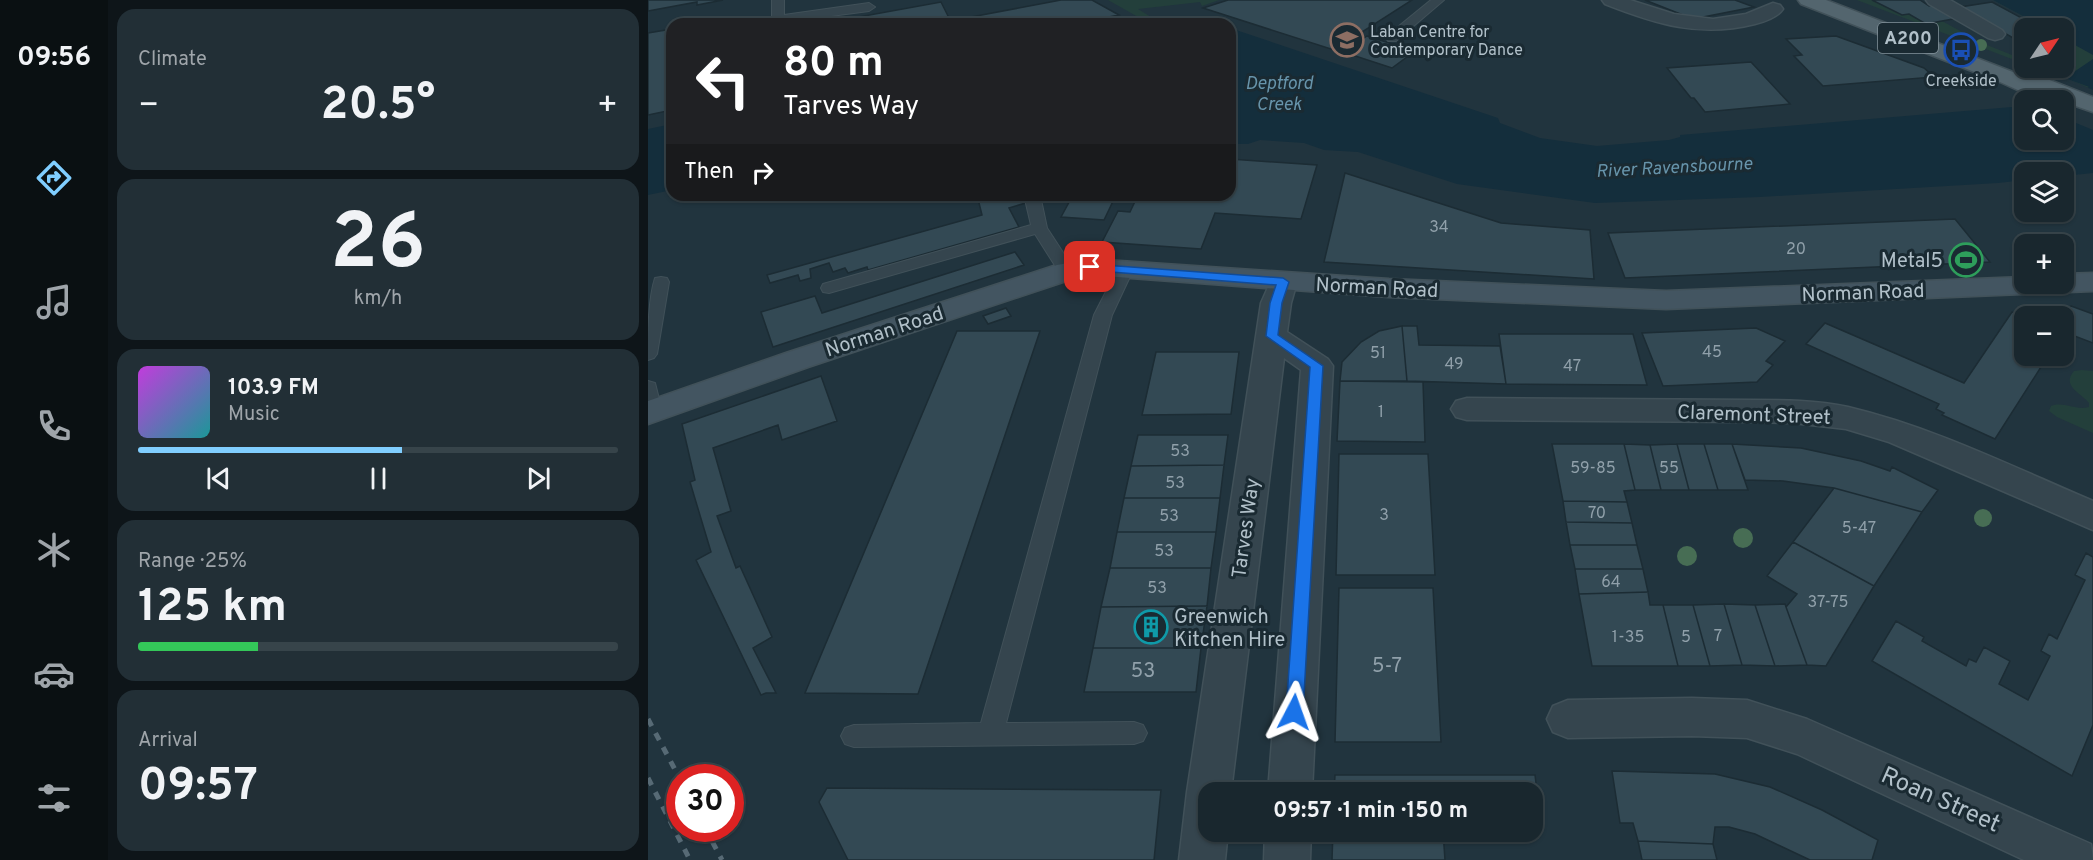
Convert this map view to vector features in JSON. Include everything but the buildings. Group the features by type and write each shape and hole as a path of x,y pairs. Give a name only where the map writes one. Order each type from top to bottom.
{"main road":[{"name":"A200","path":"1808,0 2040,90"},
{"name":"A200","path":"2074,100 2093,105"},
{"path":"2074,107 2093,115"},
{"name":"Norman Road","path":"649,404 797,360 1067,271 1090,267 1283,282 1576,298 1666,300 2014,286"},
{"path":"2074,283 2093,282"}],"street":[{"path":"1612,0 1667,20 1714,25 1747,22 1773,9"},
{"path":"1938,0 1995,34"},
{"name":"Tarves Way","path":"1210,782 1276,303 1283,282"},
{"path":"1272,336 1317,366 1291,782"},
{"name":"Claremont Street","path":"1467,409 1752,411 1793,412 1846,418 1900,433 2093,516"},
{"name":"Roan Street","path":"1568,719 1692,717 1747,719 1807,738 2075,860"},
{"name":"Tarves Way","path":"1202,860 1204,842"},
{"path":"1287,860 1288,842"}],"lane":[{"path":"778,0 778,18"},
{"path":"1392,38 1438,0"},
{"path":"786,18 869,8"},
{"path":"1033,201 1039,228 1067,271"},
{"path":"829,288 1039,228"},
{"path":"990,735 1103,315 1126,268"},
{"path":"648,354 661,282"},
{"path":"854,736 1134,733"}],"green space":[{"path":"1108,0 1219,0 1202,6 1200,2 1138,9 1153,18 1140,18"},
{"path":"1857,0 1872,0 1883,6 1942,21 1982,43 2014,54 2014,60"},
{"path":"1993,0 2093,0 2093,90 2066,78 2074,78 2074,18 2026,18"},
{"path":"2074,371 2093,371 2093,433 2049,411 2051,406 2056,405 2089,407 2089,403 2074,389 2070,381"}],"water":[{"path":"1993,0 2093,0 2093,55 2074,45 2074,18 2026,18"},
{"name":"Deptford Creek","path":"1236,30 1498,118 1500,123 1540,138 1597,146 1669,140 1680,137 1680,135 2012,107 2014,107 2014,150 2074,150 2074,95 2089,87 2065,78 2074,78 2074,72 2093,59 2093,173 2074,175 2074,162 2014,162 2014,181 1998,183 1760,197 1595,203 1457,184 1358,152 1324,150 1304,143 1260,140 1248,144 1236,144"},
{"path":"666,125 666,191 648,195 648,129"}],"pier":[{"path":"2065,78 2093,90 2093,130 2074,122 2074,93 2082,88 2064,80"}],"railway":[{"path":"648,719 672,764"},
{"path":"648,778 690,860"},
{"path":"712,842 722,860"}],"place":[{"name":"Laban Centre for Contemporary Dance","path":"1347,40"},
{"name":"Creekside","path":"1961,50"},
{"name":"Metal5","path":"1966,260"},
{"name":"Greenwich Kitchen Hire","path":"1151,627"}],"route":[{"path":"1090,267 1283,282 1276,303 1272,336 1317,366 1294,712"}],"water label":[{"name":"River Ravensbourne","path":"1674,167"}]}
